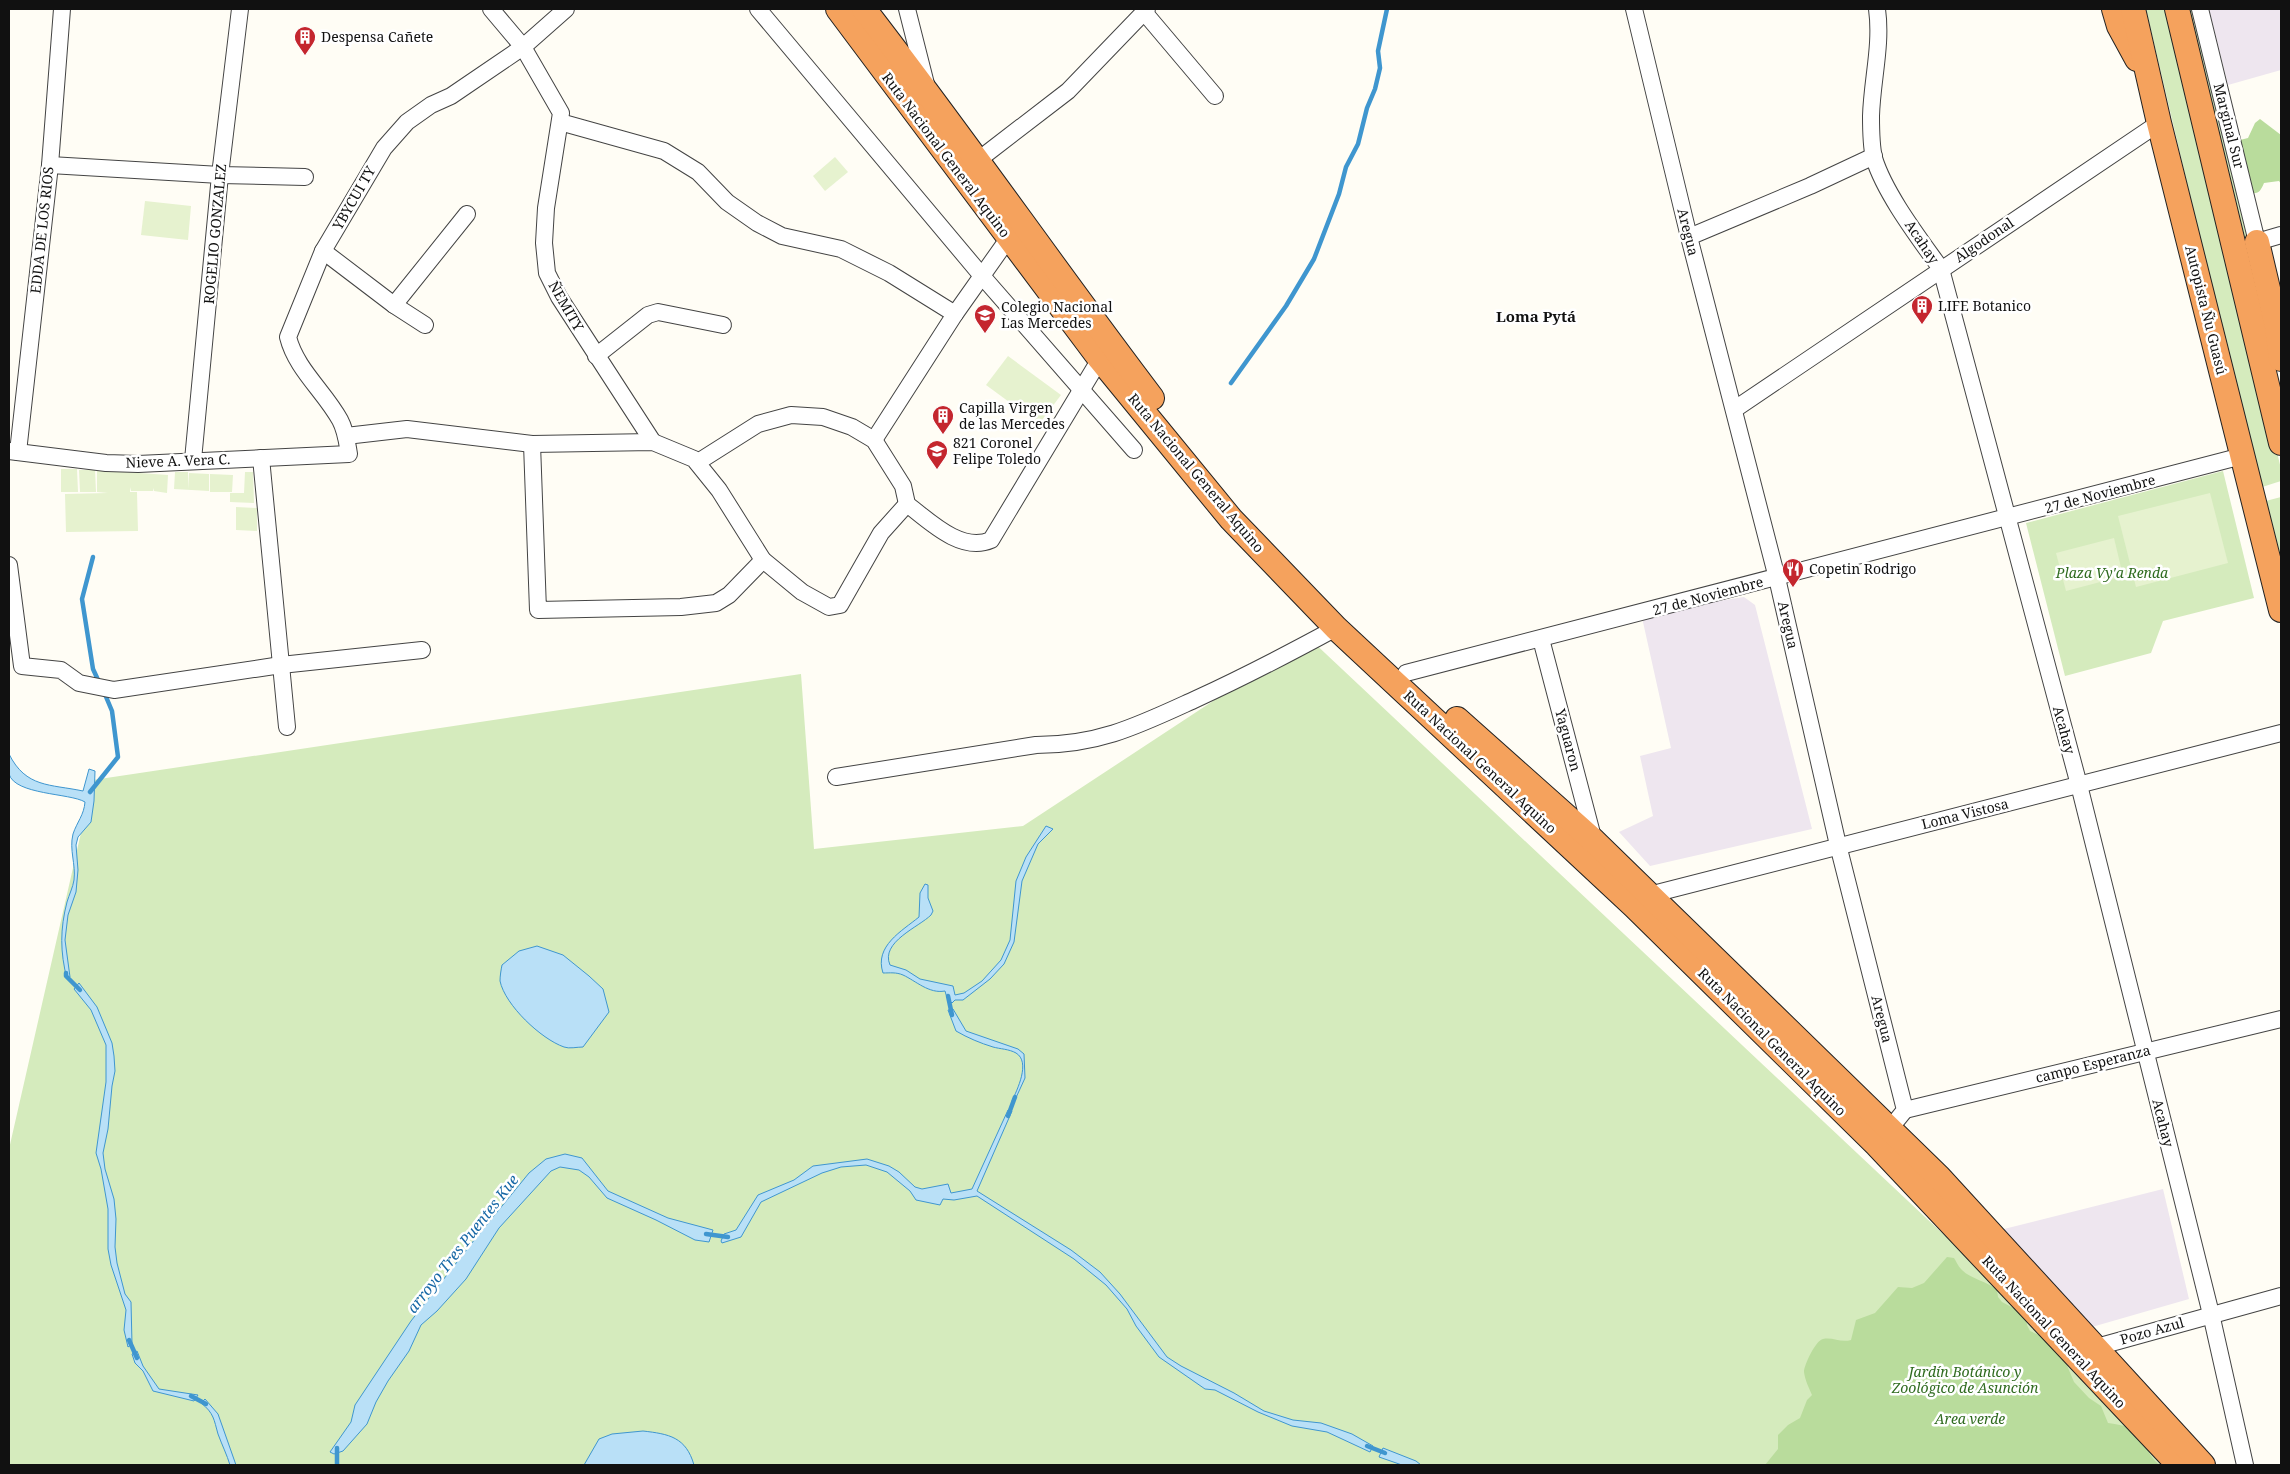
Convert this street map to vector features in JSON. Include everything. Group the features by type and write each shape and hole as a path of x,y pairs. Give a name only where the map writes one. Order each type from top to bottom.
{"highway":[{"name":"Ruta Nacional General Aquino","path":"838,9 1008,239 1100,359 1231,519 1336,628 1634,906 1884,1137 1938,1177 2093,1348 2203,1465"},
{"name":"Ruta Nacional General Aquino","path":"864,9 928,91 976,161 1090,317 1202,463 1282,553 1406,673 1594,841 1649,895 1884,1137 2179,1465"},
{"path":"2114,9 2119,26 2150,81"},
{"name":"Autopista Ñu Guasú","path":"2133,9 2159,122 2281,610"},
{"path":"2177,9 2281,443"},
{"path":"2258,242 2277,326 2281,358"}],"street":[{"name":"EDDA DE LOS RIOS","path":"13,451 50,165 62,9"},
{"name":"ROGELIO GONZALEZ","path":"193,460 220,175 240,9"},
{"path":"491,9 523,47 561,113 560,122 664,150 698,172 727,202 757,223 782,236 841,250 890,273 955,314"},
{"name":"YBYCUI TY","path":"349,454 346,436 340,420 291,351 288,337 324,251 384,148 407,122 431,104 450,96 523,47 566,9"},
{"path":"758,9 982,276 1082,388 1134,450"},
{"path":"907,9 928,91"},
{"name":"Aregua","path":"1634,9 1689,237 1735,409 1777,578 1838,845 1905,1110"},
{"name":"Acahay","path":"1877,9 1879,24 1871,115 1874,156 1881,174 1905,217 1941,269 2079,785 2211,1314 2245,1465"},
{"name":"Marginal Sur","path":"2200,9 2258,242"},
{"path":"976,161 1068,91 1146,10 1215,96"},
{"name":"ÑEMITY","path":"560,122 556,137 546,208 544,243 548,273 559,297 653,442"},
{"name":"Algodonal","path":"1735,409 2159,122"},
{"path":"1689,237 1810,186 1874,156"},
{"path":"50,165 220,175 305,177"},
{"path":"394,305 467,214"},
{"path":"2258,242 2281,235"},
{"path":"874,440 955,314 1008,239"},
{"path":"324,251 394,305 425,325"},
{"path":"596,356 648,315 658,312 723,325"},
{"path":"698,462 758,424 791,415 823,417 852,427 874,440 903,486 907,504 943,532 969,543 982,544 991,540 1100,359"},
{"path":"346,436 407,429 532,444 653,442 694,458 719,490 763,560 802,592 829,607 840,605 881,532 907,504"},
{"path":"532,444 538,610 681,606 716,603 729,596 763,560"},
{"name":"Nieve A. Vera C.","path":"13,451 106,463 138,464 349,454"},
{"name":"27 de Noviembre","path":"1406,673 2242,456"},
{"path":"261,458 287,727"},
{"path":"9,565 22,666 60,670 79,683 114,690 281,665 422,650"},
{"path":"836,777 1036,745 1064,745 1108,737 1131,729 1258,671 1336,628"},
{"name":"Yaguaron","path":"1541,639 1594,841"},
{"name":"Loma Vistosa","path":"1649,895 1838,845 2281,733"},
{"name":"campo Esperanza","path":"1905,1110 2281,1019"},
{"path":"1884,1137 1905,1110"},
{"name":"Pozo Azul","path":"2093,1348 2281,1296"}],"shaded area":[{"path":"2209,9 2281,9 2281,70 2228,85"},
{"path":"1744,597 1755,605 1812,829 1650,866 1619,832 1653,816 1640,756 1671,748 1641,613"},
{"path":"2163,1189 2189,1299 2085,1329 1996,1231"}],"green space":[{"path":"2146,9 2172,9 2281,469 2281,481 2259,488"},
{"path":"2187,9 2193,9 2266,305 2277,375"},
{"path":"2260,119 2281,135 2281,184 2279,181 2264,183 2259,192 2249,193 2240,140 2248,138 2255,123"},
{"path":"835,157 848,172 825,191 813,176"},
{"path":"145,201 191,206 188,240 141,235"},
{"path":"1008,356 1061,395 1039,424 986,385"},
{"path":"61,469 77,469 78,492 61,492"},
{"path":"79,470 95,470 96,492 80,492"},
{"path":"97,470 168,475 167,493 154,491 154,488 153,491 131,491 130,487 130,492 137,492 138,531 66,532 65,494 108,493 97,492"},
{"name":"Plaza Vy'a Renda","path":"2223,471 2254,598 2163,621 2151,653 2065,676 2026,523"},
{"path":"175,472 188,472 188,489 189,473 209,474 209,491 174,489"},
{"path":"245,472 253,472 254,503 230,502 230,493 244,493"},
{"path":"210,474 233,475 232,492 210,492"},
{"path":"2210,493 2228,563 2136,587 2118,516"},
{"path":"2281,497 2281,574 2262,502"},
{"path":"236,507 257,508 257,531 236,530"},
{"path":"2114,538 2123,576 2066,591 2056,553"},
{"name":"Area verde","path":"1309,638 1958,1248 2163,1465 9,1465 9,1149 93,780 801,674 814,849 1023,826"},
{"name":"Jardín Botánico y Zoológico de Asunción","path":"1947,1257 1954,1258 1960,1268 1969,1275 1997,1290 1998,1297 2002,1302 2021,1312 2026,1317 2030,1331 2043,1337 2063,1356 2074,1382 2089,1398 2101,1406 2108,1423 2126,1426 2138,1434 2151,1456 2160,1465 1765,1465 1778,1449 1778,1435 1788,1425 1800,1418 1807,1400 1812,1395 1804,1372 1808,1359 1820,1340 1851,1340 1856,1320 1875,1313 1898,1287 1912,1288 1924,1283"}],"water":[{"path":"9,754 23,773 40,783 50,785 83,791 89,769 95,771 91,822 78,837 76,845 78,870 76,892 68,915 65,940 70,977 67,979 62,950 62,931 67,902 74,880 73,834 82,815 85,802 32,790 13,781 9,774"},
{"path":"1046,826 1053,829 1038,844 1022,881 1014,942 1004,964 990,979 963,1000 955,1000 952,1003 947,998 945,991 928,989 900,974 883,973 881,963 886,947 891,940 919,917 920,893 925,884 928,885 928,898 933,911 925,920 895,942 890,949 888,957 890,965 906,970 920,979 953,986 955,995 964,993 982,981 1001,960 1010,940 1016,881 1026,857"},
{"path":"537,946 563,955 603,989 609,1012 583,1047 566,1048 545,1037 516,1010 503,990 500,981 502,965 519,951"},
{"path":"79,983 97,1007 112,1043 114,1056 115,1071 103,1153 105,1169 114,1199 117,1263 125,1294 131,1302 132,1344 128,1347 124,1330 126,1310 111,1265 108,1249 108,1209 101,1169 96,1153 106,1082 106,1045 91,1010 74,989"},
{"path":"953,1009 966,1031 1018,1049 1024,1054 1025,1078 1014,1102 1012,1101 1023,1069 1020,1057 1016,1053 983,1044 956,1031 948,1010"},
{"path":"1008,1110 1012,1111 977,1191 1071,1250 1100,1272 1120,1294 1167,1357 1264,1411 1293,1420 1321,1423 1352,1434 1373,1446 1370,1452 1327,1432 1292,1426 1258,1412 1215,1390 1205,1389 1159,1357 1136,1326 1127,1309 1106,1285 1074,1259 977,1196 954,1200 943,1199 940,1205 916,1200 910,1191 887,1172 866,1165 841,1167 822,1173 761,1202 741,1237 722,1243 721,1241 724,1234 736,1230 758,1195 794,1180 813,1166 867,1159 889,1166 899,1172 915,1187 922,1189 948,1184 951,1193 972,1189"},
{"path":"565,1154 582,1158 608,1191 668,1218 713,1230 709,1242 695,1240 607,1198 589,1177 579,1170 560,1167 551,1171 499,1228 466,1279 437,1311 421,1325 409,1351 376,1402 367,1424 343,1451 334,1454 330,1452 351,1422 355,1405 411,1321 471,1244 529,1173 546,1159"},
{"path":"137,1351 143,1366 159,1389 198,1395 194,1401 153,1391 143,1371 135,1363 132,1354"},
{"path":"205,1399 218,1414 236,1465 230,1465 213,1417 209,1410 201,1403"},
{"path":"643,1431 668,1436 681,1443 691,1456 694,1465 584,1465 599,1439 612,1434"},
{"path":"1383,1448 1416,1461 1421,1465 1402,1465 1379,1457"}],"waterway":[{"path":"1231,383 1286,306 1314,259 1339,194 1346,167 1358,144 1367,108 1375,89 1380,68 1378,51 1387,9"},
{"path":"93,557 82,599 93,669 99,682"},
{"path":"90,792 118,757 112,711 104,692"},
{"path":"66,973 66,976 80,990"},
{"path":"948,996 952,1015"},
{"path":"1008,1116 1015,1097"},
{"name":"arroyo Tres Puentes Kue","path":"706,1234 728,1237"},
{"path":"129,1340 137,1358"},
{"path":"191,1396 206,1404"},
{"name":"arroyo Tres Puentes Kue","path":"1367,1446 1385,1453"},
{"name":"arroyo Tres Puentes Kue","path":"337,1448 337,1465"}],"place":[{"name":"Despensa Cañete","path":"305,56"},
{"name":"LIFE Botanico","path":"1922,325"},
{"name":"Colegio Nacional Las Mercedes","path":"985,334"},
{"name":"Capilla Virgen de las Mercedes","path":"943,435"},
{"name":"821 Coronel Felipe Toledo","path":"937,470"},
{"name":"Copetin Rodrigo","path":"1793,588"}],"district":[{"name":"Loma Pytá","path":"1536,317"}]}
